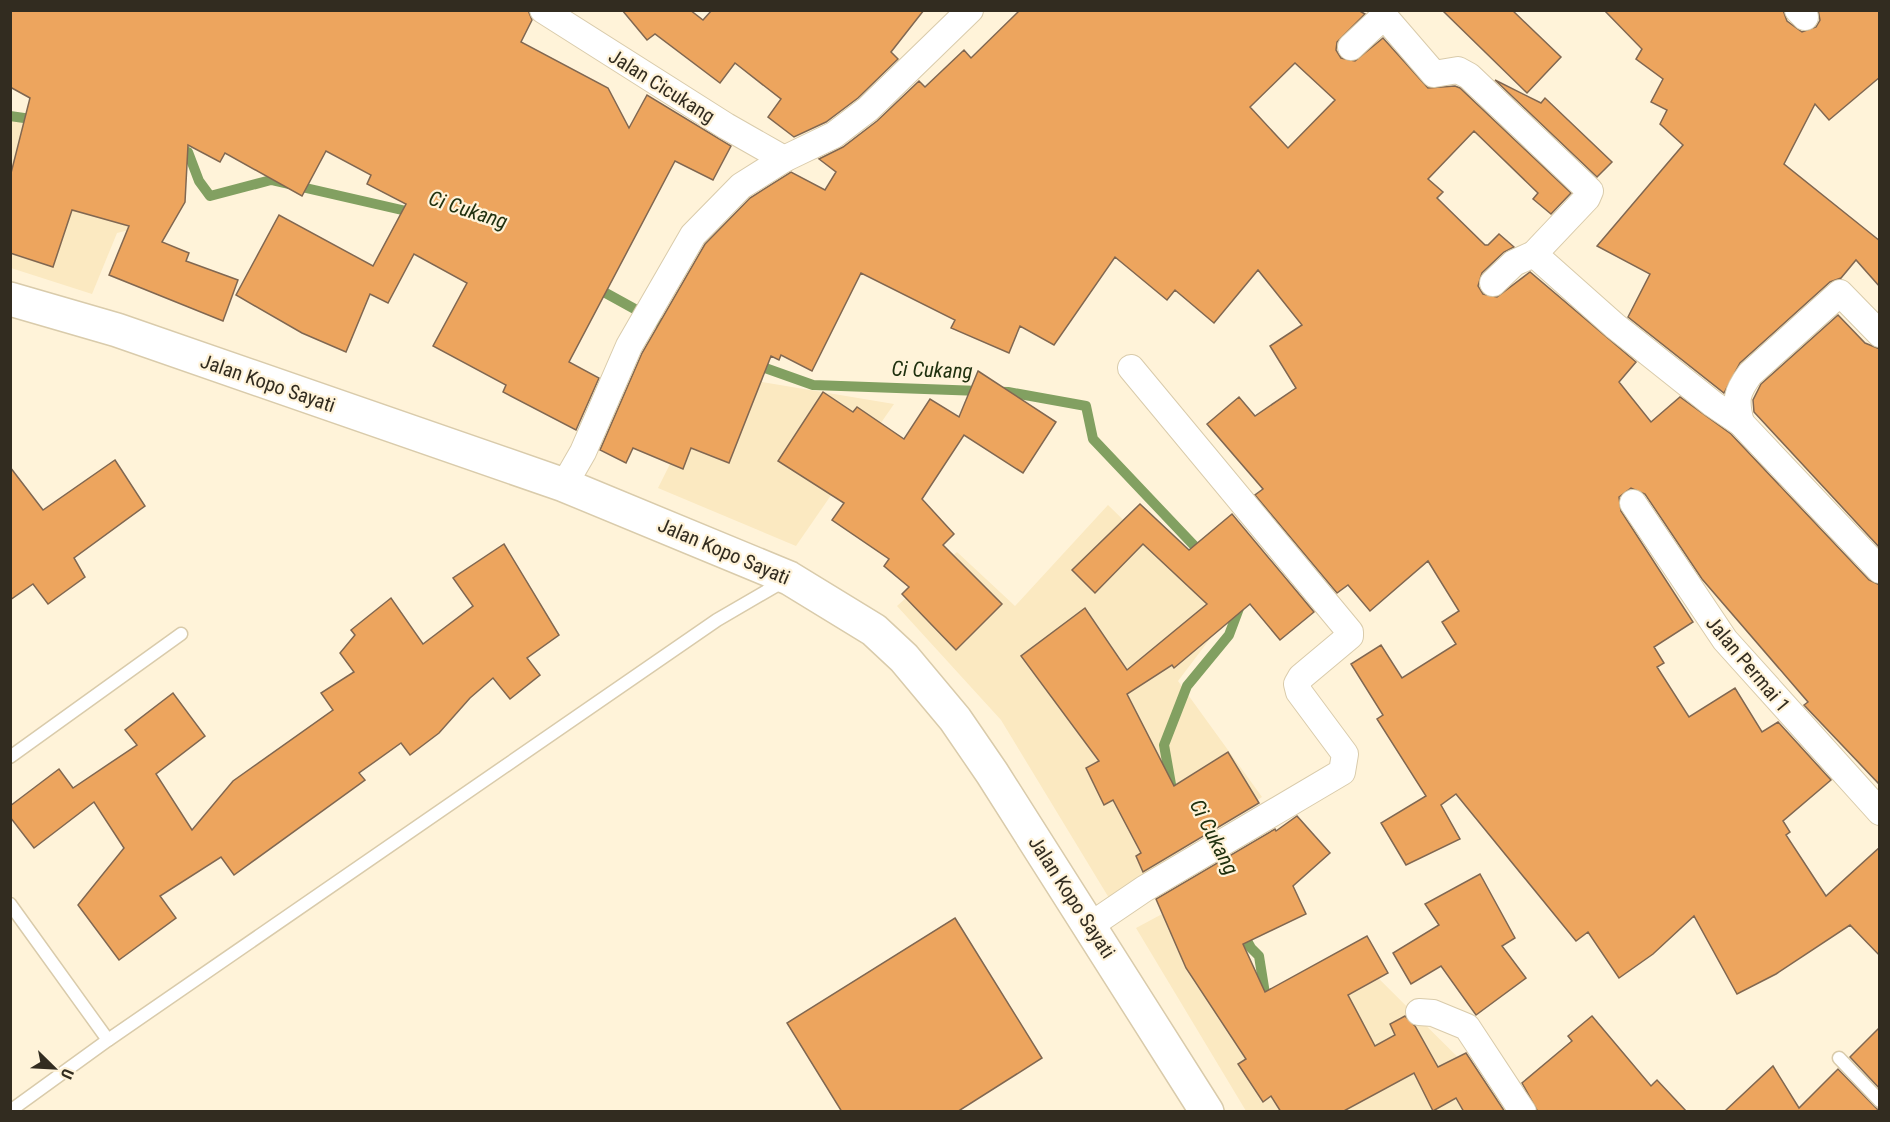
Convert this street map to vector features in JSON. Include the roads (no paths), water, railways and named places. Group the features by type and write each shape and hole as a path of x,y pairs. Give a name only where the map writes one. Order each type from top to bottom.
{"main road":[{"name":"Jalan Kopo Sayati","path":"10,299 117,330 564,485 789,578 874,630 904,658 961,728 1091,925 1207,1112"}],"street":[{"name":"Jalan Cicukang","path":"543,10 726,126 784,159"},
{"path":"564,485 583,452 629,346 693,235 741,186 784,159 834,135 868,109 970,10"},
{"path":"1351,47 1383,12 1434,74 1458,70 1469,76 1590,192 1534,254 1514,263 1494,283"},
{"path":"1534,254 1616,326 1713,404 1741,423 1880,570"},
{"path":"1741,423 1736,402 1741,387 1750,374 1840,293 1880,334"},
{"path":"1091,925 1181,867 1342,772 1346,764 1345,754 1299,692 1297,684 1301,677 1350,634 1131,368"},
{"name":"Jalan Permai 1","path":"1633,503 1725,640 1880,812"},
{"path":"1419,1012 1433,1013 1467,1027 1522,1112"}],"lane":[{"path":"10,1111 108,1040 717,620 789,578"},
{"path":"10,757 181,634"},
{"path":"10,904 108,1040"},
{"path":"1839,1058 1880,1101"}],"waterway":[{"name":"Ci Cukang","path":"10,116 38,120"},
{"name":"Ci Cukang","path":"176,149 188,152 199,181 210,196 271,180 415,213"},
{"name":"Ci Cukang","path":"593,286 671,329"},
{"name":"Ci Cukang","path":"754,364 813,385 1008,392 1086,406 1093,439 1203,555"},
{"name":"Ci Cukang","path":"1172,790 1164,745 1187,686 1229,635 1241,603"},
{"name":"Ci Cukang","path":"1241,930 1251,948 1259,956 1266,1000"}]}
